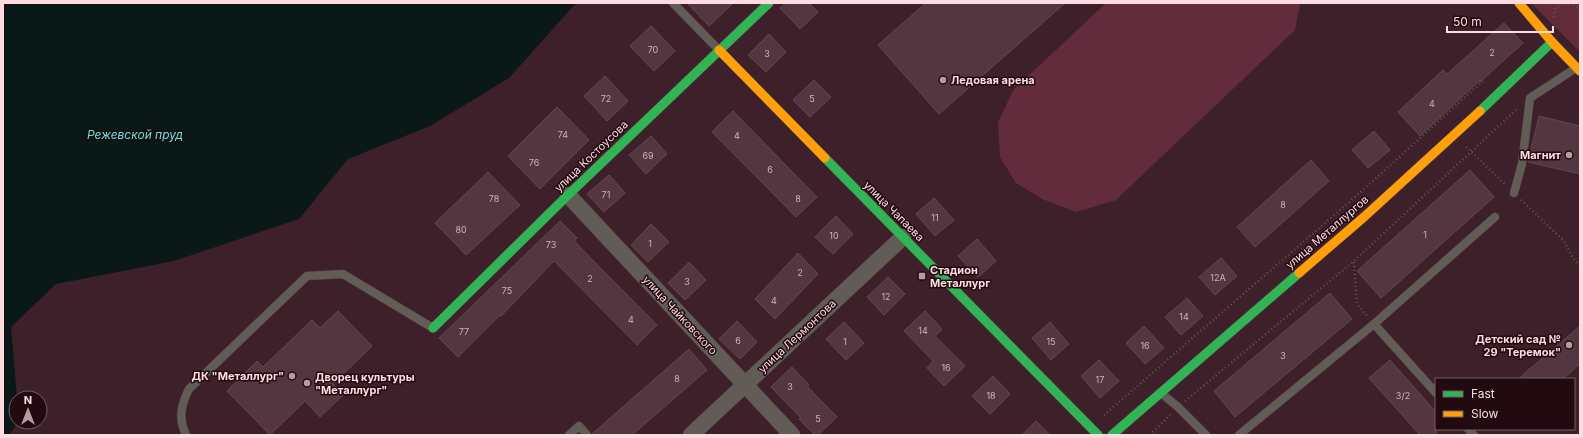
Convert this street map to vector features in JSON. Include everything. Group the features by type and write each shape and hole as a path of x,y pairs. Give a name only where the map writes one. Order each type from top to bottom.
{"street":[{"name":"улица Костоусова","path":"433,328 568,195 769,3"},
{"path":"1519,3 1552,42 1578,69"},
{"name":"улица Металлургов","path":"1112,435 1364,217 1454,136 1552,42"},
{"name":"улица Чапаева","path":"719,50 1098,435"},
{"name":"улица Чайковского","path":"568,195 792,435"},
{"path":"874,207 881,200"},
{"name":"улица Лермонтова","path":"691,435 903,237"}],"lane":[{"name":"улица Чапаева","path":"673,3 719,50"},
{"path":"1514,193 1522,164 1530,98 1578,69"},
{"path":"1239,435 1374,324 1495,217"},
{"path":"186,435 182,427 182,405 189,389 307,276 343,274 433,328"},
{"path":"1374,324 1435,392"},
{"path":"1160,393 1178,407 1206,435"},
{"path":"569,435 579,426 587,435"}],"path":[{"path":"1555,20 1553,16 1555,8 1563,3 1572,4 1580,9"},
{"path":"1103,416 1363,190 1489,76"},
{"path":"1150,435 1178,407 1354,261 1530,98"},
{"path":"1354,261 1357,304 1374,324"}],"shaded area":[{"path":"1106,3 1300,4 1295,30 1116,200 1076,212 1042,199 1016,183 1000,157 998,122 1014,89"},
{"path":"1531,3 1580,3 1580,52"}],"water":[{"name":"Режевской пруд","path":"3,3 576,3 509,78 430,126 348,159 299,219 174,261 56,284 11,327 16,390 8,390 8,430 12,430 9,435 3,435"}],"building":[{"path":"687,3 733,3 709,26"},
{"path":"786,3 809,3 818,12 800,29 780,8"},
{"name":"Ледовая арена","path":"926,3 1065,3 939,114 878,45"},
{"path":"1504,23 1523,43 1480,82 1479,81 1420,136 1398,112 1443,70 1447,74"},
{"path":"651,26 675,51 654,71 630,46"},
{"path":"769,34 786,52 766,72 748,55"},
{"path":"605,76 628,101 607,121 584,96"},
{"path":"814,80 831,97 810,117 793,100"},
{"path":"557,107 589,140 540,189 508,156"},
{"path":"733,111 817,197 796,217 712,132"},
{"path":"1539,116 1580,126 1580,174 1528,162"},
{"path":"1374,131 1390,150 1368,168 1352,150"},
{"path":"651,136 667,154 646,174 629,155"},
{"path":"1311,160 1329,181 1255,247 1237,227"},
{"path":"1470,170 1494,197 1381,298 1357,271"},
{"path":"488,172 520,205 466,255 435,223"},
{"path":"609,175 625,193 604,212 587,194"},
{"path":"934,198 954,220 935,236 916,214"},
{"path":"836,216 853,234 833,254 815,237"},
{"path":"560,221 577,238 574,241 657,325 637,345 554,261 501,316 500,315 458,357 439,338"},
{"path":"651,224 669,242 648,262 631,245"},
{"path":"977,239 996,261 978,277 958,256"},
{"path":"798,253 818,274 775,319 755,299"},
{"path":"1221,258 1237,276 1215,295 1199,277"},
{"path":"689,262 706,280 685,300 668,283"},
{"path":"888,277 905,294 884,315 867,297"},
{"path":"1330,293 1352,319 1235,417 1214,391"},
{"path":"1187,298 1203,316 1181,335 1165,317"},
{"name":"ДК \"Металлург\"","path":"338,311 372,346 333,384 343,395 320,417 305,401 270,435 227,391 257,361 263,367 312,320 320,328"},
{"path":"925,311 942,329 935,336 965,366 944,386 927,368 933,361 904,331"},
{"path":"737,321 757,342 740,359 719,339"},
{"path":"844,322 864,343 846,360 826,339"},
{"path":"1050,322 1069,344 1051,360 1032,338"},
{"path":"1144,326 1164,348 1145,364 1126,343"},
{"name":"Детский сад № 29 \"Теремок\"","path":"1580,326 1580,364 1564,378 1519,378"},
{"path":"689,349 707,370 632,435 592,435 592,434"},
{"path":"1099,360 1119,381 1100,398 1081,376"},
{"path":"1390,360 1435,411 1436,435 1420,435 1369,378"},
{"path":"792,367 809,385 807,386 837,417 818,435 815,435 799,419 801,418 771,387"},
{"path":"993,376 1010,394 990,414 972,396"},
{"path":"1036,421 1050,435 1022,435"}],"traffic: fast":[{"path":"433,328 568,195 769,3"},
{"path":"1480,111 1552,42"},
{"path":"825,158 1098,435"},
{"path":"1112,435 1299,273"}],"traffic: slow":[{"path":"1519,3 1552,42 1580,71"},
{"path":"719,50 825,158"},
{"path":"1299,273 1364,217 1480,111"}],"place":[{"name":"Ледовая арена","path":"943,80"},
{"name":"Магнит","path":"1569,155"},
{"name":"Стадион Металлург","path":"922,276"},
{"name":"Детский сад № 29 \"Теремок\"","path":"1569,345"},
{"name":"ДК \"Металлург\"","path":"292,376"},
{"name":"Дворец культуры \"Металлург\"","path":"307,383"}]}
